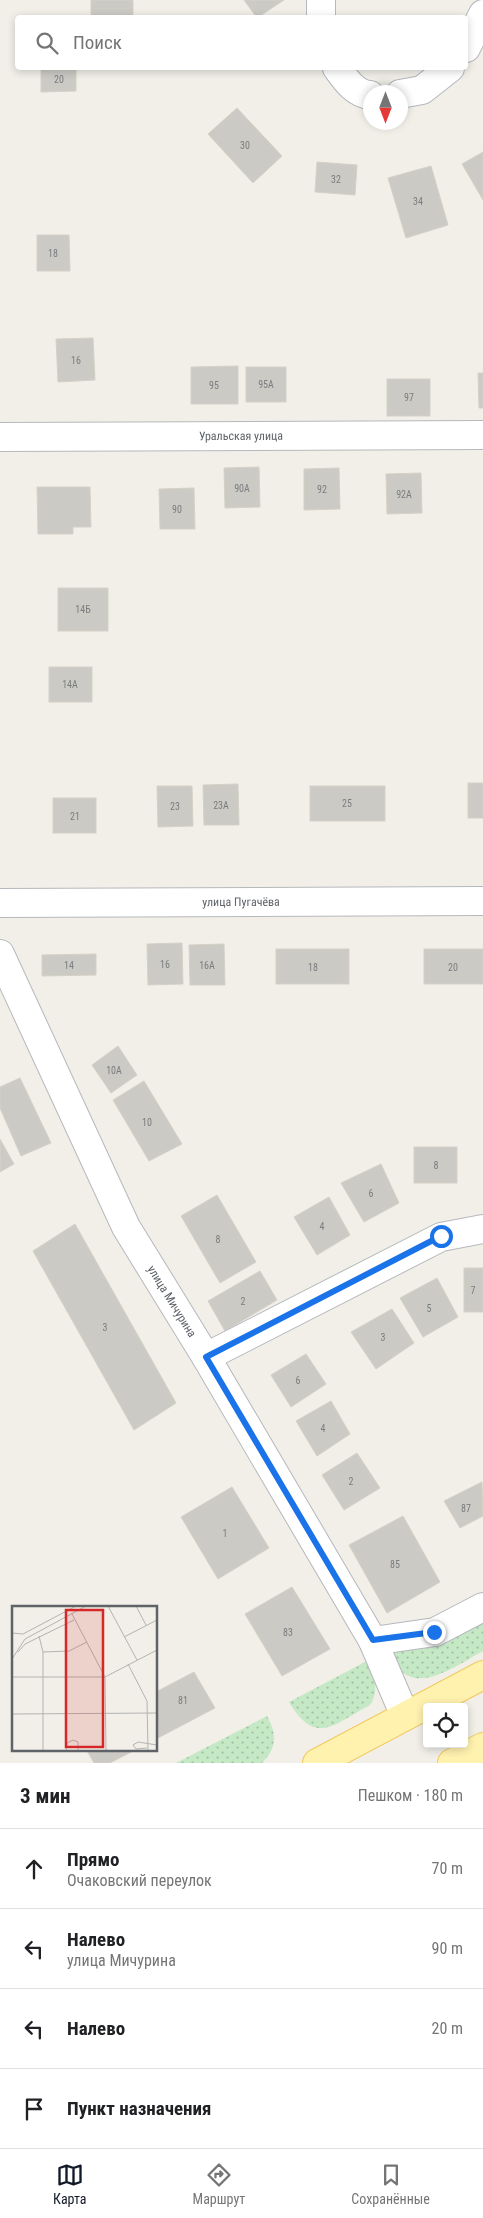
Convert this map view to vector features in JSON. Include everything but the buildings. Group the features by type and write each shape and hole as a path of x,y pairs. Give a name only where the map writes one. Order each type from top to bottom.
{"main road":[{"path":"317,1763 483,1675"},
{"path":"452,1763 483,1746"}],"street":[{"path":"321,0 321,15"},
{"path":"468,44 483,14"},
{"path":"338,70 347,82 363,94"},
{"path":"408,93 422,90 447,70"},
{"name":"Уральская улица","path":"0,437 483,435"},
{"name":"улица Пугачёва","path":"0,904 483,901"},
{"name":"улица Мичурина","path":"0,954 126,1227 206,1357 373,1640 405,1716"},
{"path":"206,1357 441,1236 483,1229"},
{"path":"373,1640 434,1632 483,1607"}],"green space":[{"path":"483,1615 483,1651 454,1668 431,1677 410,1677 399,1669 386,1648 411,1645 417,1649"},
{"path":"367,1661 375,1683 375,1694 370,1705 346,1719 326,1728 317,1728 308,1724 299,1716 289,1702"},
{"path":"267,1716 273,1729 274,1741 271,1752 262,1763 176,1763"}],"route":[{"path":"434,1632 373,1640 206,1357 441,1236"}]}
